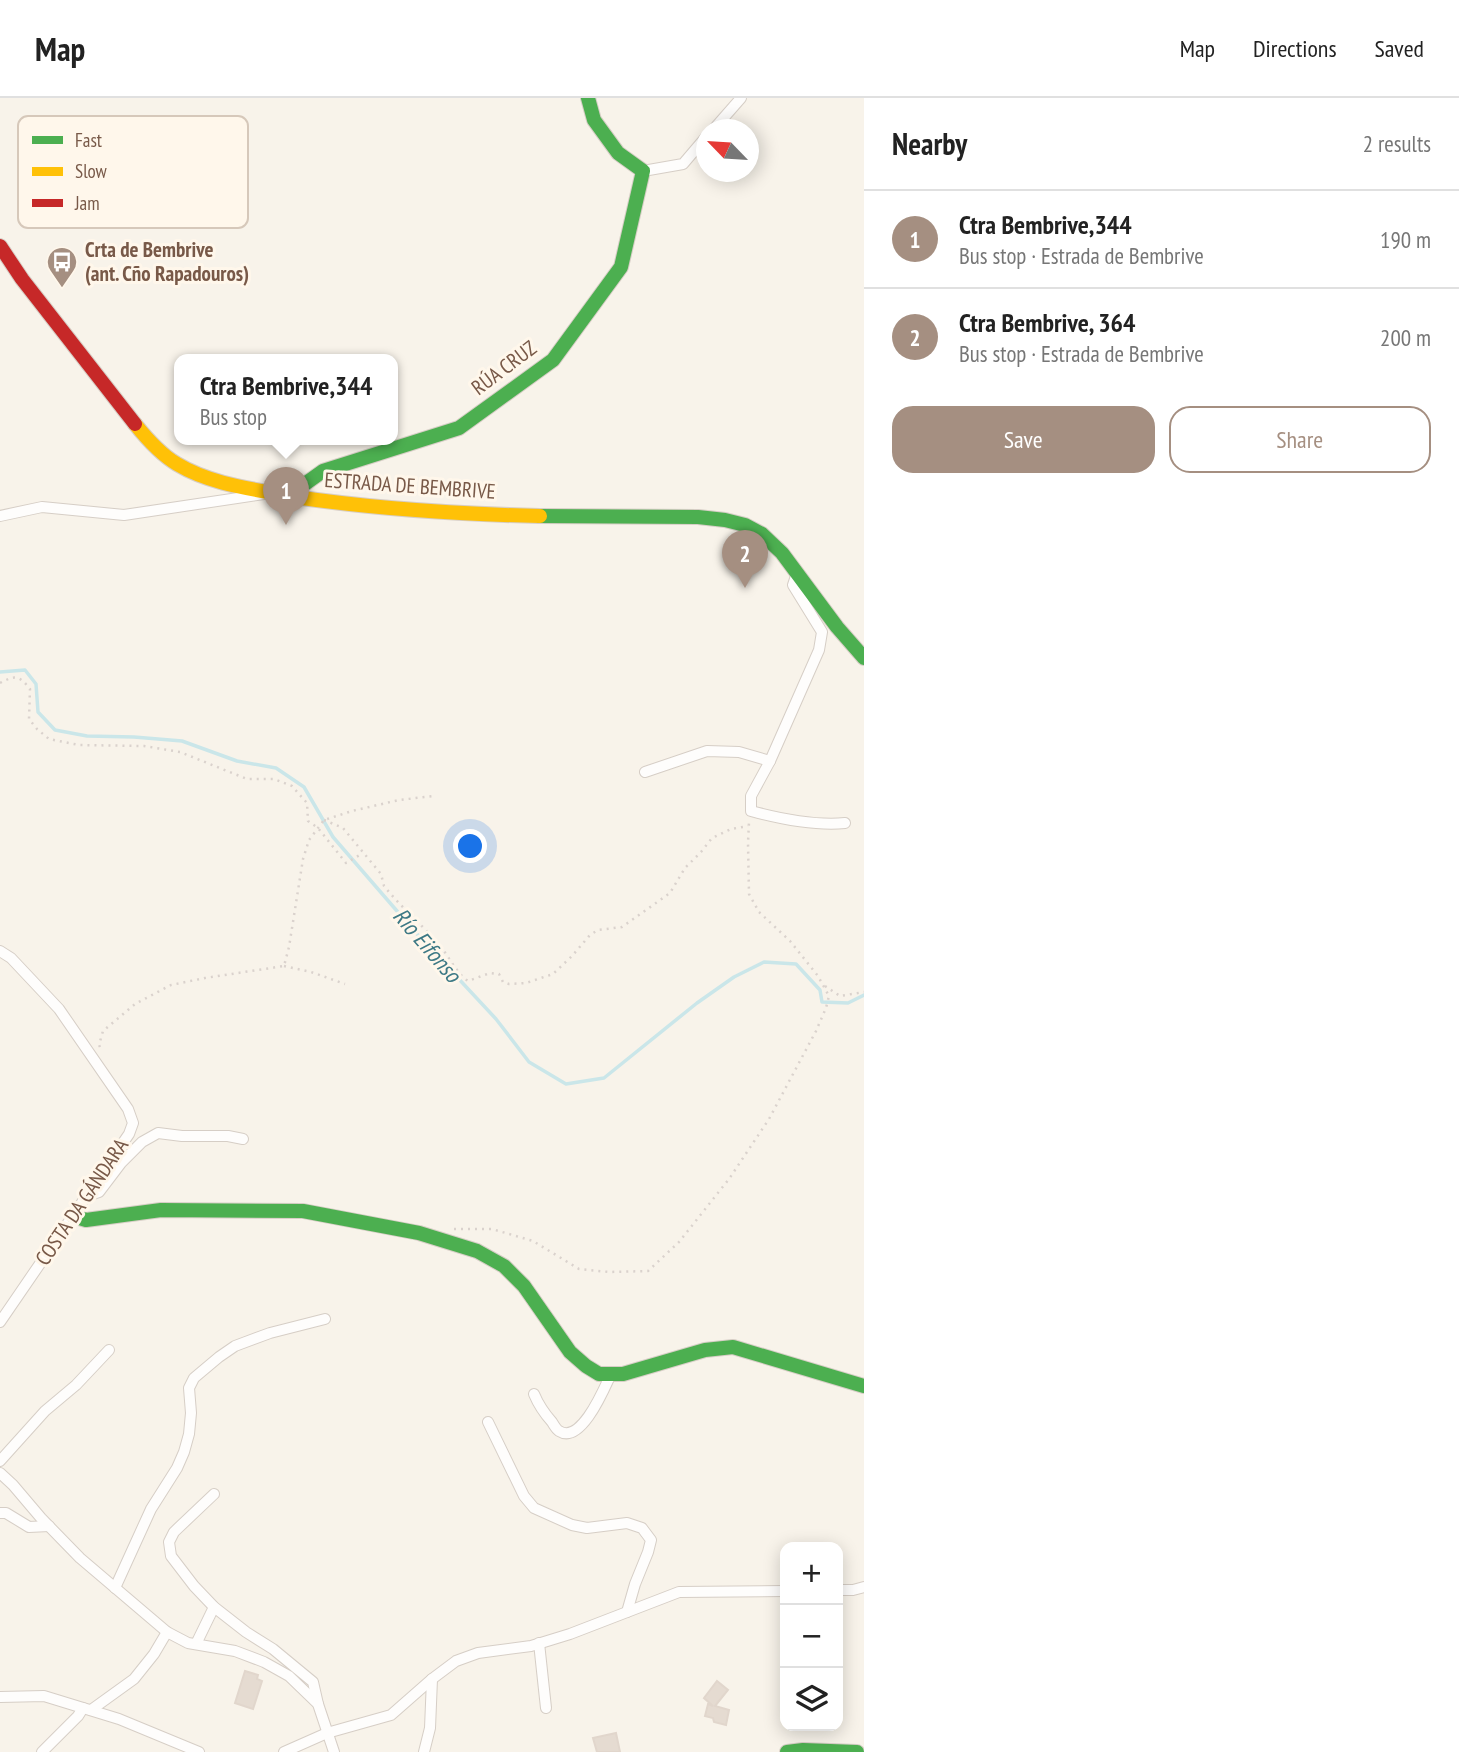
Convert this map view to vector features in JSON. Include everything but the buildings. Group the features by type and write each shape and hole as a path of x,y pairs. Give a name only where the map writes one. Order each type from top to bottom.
{"street":[{"path":"588,98 594,120 618,153 643,171 683,164 696,149"},
{"path":"723,119 741,98"},
{"name":"RÚA CRUZ","path":"281,494 323,471 459,428 552,360 621,267 643,171"},
{"name":"ESTRADA DE BEMBRIVE","path":"0,246 22,279 142,433 162,453 195,473 281,494 377,508 456,513 698,517 741,524 761,533 782,554 824,610 863,655"},
{"path":"0,516 42,507 124,514 281,494"},
{"path":"797,573 793,585 822,632 819,650 770,761 751,796 751,811 825,825 845,823"},
{"path":"645,772 707,751 739,752 770,761"},
{"name":"COSTA DA GÁNDARA","path":"0,951 11,958 59,1009 128,1109 132,1122 129,1134 0,1322"},
{"path":"87,1196 99,1192 121,1163 142,1142 158,1133 243,1139"},
{"path":"74,1216 86,1220 162,1210 303,1211 419,1233 477,1251 504,1266 524,1286 570,1353 599,1374 623,1374 705,1350 733,1347 864,1386"},
{"path":"116,1588 151,1509 184,1452 191,1413 190,1388 194,1378 236,1346 270,1333 325,1319"},
{"path":"0,1461 44,1411 76,1385 109,1350"},
{"path":"534,1394 539,1408 559,1431 576,1431 587,1419 611,1374"},
{"path":"488,1422 524,1496 534,1508 572,1525 587,1528 627,1523 642,1528 651,1540 627,1612"},
{"path":"0,1473 80,1558 167,1632 188,1643 235,1651 264,1662 289,1676 318,1704"},
{"path":"214,1494 174,1532 169,1542 172,1556 214,1607 273,1649 313,1682 334,1752"},
{"path":"0,1514 6,1513 29,1527 49,1526"},
{"path":"843,1590 864,1587"},
{"path":"284,1752 327,1733 391,1715 456,1661 478,1653 531,1646 679,1592 780,1591"},
{"path":"196,1644 214,1607"},
{"path":"42,1752 84,1711 134,1679 167,1632"},
{"path":"539,1643 546,1708"},
{"path":"424,1752 430,1728 432,1679"},
{"path":"0,1697 44,1696 84,1711 119,1719 199,1752"},
{"path":"787,1752 857,1752"}],"path":[{"path":"0,683 12,677 22,679 30,689 29,719 49,738 79,745 144,746 180,752 247,779 274,779 292,786 307,803 309,821 318,828 346,863 363,853"},
{"path":"284,966 292,934 303,859 309,840 324,820 399,800 433,796"},
{"path":"440,1239 455,1228 492,1229 533,1241 579,1269 609,1272 648,1271 679,1242 729,1178 769,1119 816,1031 829,996 818,976 790,941 759,912 749,894 748,826 751,811"},
{"path":"324,820 344,828 381,874 384,886 438,943 460,976 468,981 490,973 499,974 503,982 509,984 526,983 553,974 590,935 598,930 622,927 670,893 685,868 712,838 731,829 748,826"},
{"path":"104,1055 99,1045 103,1031 135,1004 172,985 284,966 345,984"},
{"path":"823,984 840,996 864,992"}],"waterway":[{"name":"Río Eifonso","path":"0,672 25,670 36,684 38,712 55,730 87,736 182,741 237,761 276,768 304,787 333,837 416,933 496,1019 529,1062 566,1084 604,1078 697,1003 734,977 764,962 796,964 820,990 822,1002 848,1003 864,995"}],"traffic: fast":[{"path":"288,496 323,471 459,428 553,360 621,267 643,171 618,153 594,120 588,98"},
{"path":"540,516 698,517 745,525 762,534 782,553 837,627 864,658"},
{"path":"73,1216 86,1220 161,1210 303,1211 419,1233 477,1251 504,1266 524,1286 570,1352 599,1374 623,1374 705,1350 733,1347 864,1386"},
{"path":"787,1752 857,1752"}],"traffic: slow":[{"path":"135,424 159,451 177,464 232,485 320,501 383,508 540,516"}],"traffic: jam":[{"path":"0,246 22,279 135,424"}],"place":[{"name":"Crta de Bembrive (ant. Cño Rapadouros)","path":"62,289"},
{"name":"Ctra Bembrive,344","path":"286,525"},
{"name":"Ctra Bembrive, 364","path":"745,588"}]}
